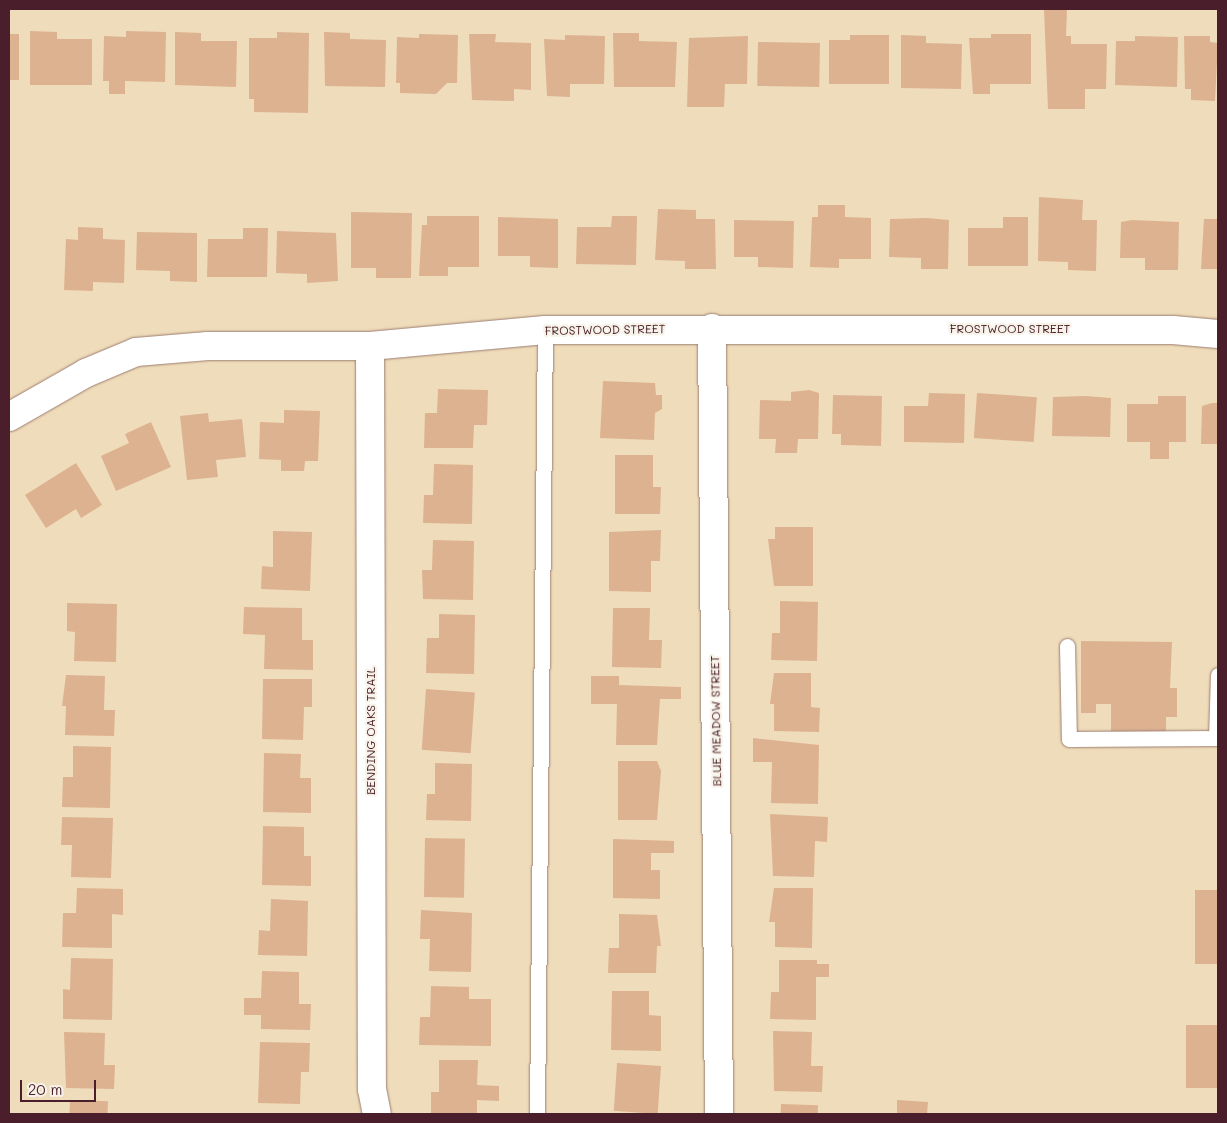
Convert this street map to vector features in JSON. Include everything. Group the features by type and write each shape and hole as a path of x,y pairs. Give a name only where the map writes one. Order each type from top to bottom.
{"street":[{"name":"FROSTWOOD STREET","path":"9,417 86,373 136,352 208,346 370,346 545,330 712,328 1173,330 1218,334"},
{"name":"BLUE MEADOW STREET","path":"712,328 719,1114"},
{"name":"BENDING OAKS TRAIL","path":"370,346 372,1079 377,1114"}],"lane":[{"path":"537,1114 545,330"},
{"path":"1067,646 1069,739 1217,738 1218,675"}],"building":[{"path":"1044,9 1067,9 1066,36 1071,36 1071,44 1107,44 1106,89 1085,89 1085,109 1048,109"},
{"path":"30,31 57,32 57,39 92,39 92,85 30,85"},
{"path":"126,31 166,32 165,82 125,81 125,94 109,94 109,81 103,81 104,36 126,37"},
{"path":"175,32 201,33 201,41 237,41 236,87 175,85"},
{"path":"277,32 309,33 308,113 254,112 254,99 249,99 249,38 277,38"},
{"path":"324,32 350,33 350,39 386,40 385,87 325,86"},
{"path":"613,33 639,33 639,41 677,42 675,87 614,87"},
{"path":"9,34 19,34 19,80 9,80"},
{"path":"419,34 458,35 457,83 447,83 436,94 400,93 400,83 396,83 397,37 419,38"},
{"path":"469,34 496,34 495,42 531,43 531,90 514,89 514,101 472,100"},
{"path":"991,34 1031,34 1031,84 990,84 990,94 973,94 969,38 991,38"},
{"path":"565,35 605,36 604,84 570,84 570,97 547,96 544,39 565,40"},
{"path":"850,35 889,35 889,84 829,84 829,40 850,40"},
{"path":"901,35 926,36 926,43 962,44 961,89 901,88"},
{"path":"748,36 747,84 725,84 724,107 687,107 689,38"},
{"path":"1135,36 1178,37 1177,87 1115,85 1116,41 1135,41"},
{"path":"1184,36 1210,36 1210,42 1218,43 1215,101 1191,100 1191,89 1185,89"},
{"path":"758,42 820,43 819,87 757,86"},
{"path":"1039,197 1083,200 1082,220 1097,220 1096,271 1068,270 1068,262 1038,261"},
{"path":"818,205 845,205 845,217 871,218 871,259 839,259 839,268 810,267 812,217 818,217"},
{"path":"658,209 696,210 696,219 715,219 716,269 685,269 685,261 655,260"},
{"path":"351,212 412,213 411,278 376,278 376,268 351,268"},
{"path":"427,216 479,216 479,267 448,267 448,276 419,276 422,225 427,225"},
{"path":"612,216 637,216 636,265 576,264 577,227 611,227"},
{"path":"498,217 558,219 558,268 530,267 530,256 498,256"},
{"path":"1003,217 1028,217 1028,266 968,266 968,228 1003,228"},
{"path":"927,218 949,220 948,269 921,269 921,258 889,257 890,219"},
{"path":"1204,219 1218,219 1218,269 1201,269"},
{"path":"734,220 794,221 793,268 758,267 758,257 734,257"},
{"path":"1132,220 1179,222 1178,270 1145,270 1145,258 1120,258 1121,222"},
{"path":"78,227 103,228 103,239 125,240 124,283 93,282 93,291 64,290 66,239 78,240"},
{"path":"243,228 268,228 267,277 207,277 208,239 243,239"},
{"path":"277,231 336,233 338,281 307,283 307,274 276,273"},
{"path":"137,232 197,233 197,282 170,281 170,271 136,270"},
{"path":"603,381 655,383 656,395 662,395 662,409 655,413 654,440 600,438"},
{"path":"438,389 488,390 487,425 474,425 473,448 424,448 425,413 437,413"},
{"path":"809,390 819,393 818,439 798,439 797,453 775,453 776,439 759,439 760,400 791,401 791,392"},
{"path":"929,393 965,394 964,443 904,442 904,406 928,406"},
{"path":"977,393 1037,397 1034,442 974,438"},
{"path":"833,395 882,396 881,446 841,445 841,434 832,434"},
{"path":"1085,396 1111,398 1110,437 1052,436 1053,397"},
{"path":"1158,396 1186,396 1186,442 1169,442 1169,459 1150,459 1150,442 1127,442 1127,404 1158,404"},
{"path":"1218,403 1218,444 1201,444 1202,406"},
{"path":"284,410 320,411 318,461 305,461 304,471 281,471 281,460 259,459 260,422 284,423"},
{"path":"208,413 209,422 242,419 246,457 216,460 218,477 187,480 180,416"},
{"path":"151,422 171,467 116,491 101,456 129,443 125,434"},
{"path":"615,455 653,455 653,487 661,487 660,514 615,514"},
{"path":"76,463 102,505 81,518 76,509 46,528 25,495"},
{"path":"434,464 473,465 472,524 423,523 424,495 433,495"},
{"path":"775,527 813,527 813,586 774,586 768,539 775,539"},
{"path":"661,530 660,561 651,561 651,592 609,591 609,532"},
{"path":"273,531 312,532 310,591 261,589 262,566 273,567"},
{"path":"433,540 474,541 473,600 423,599 422,570 432,570"},
{"path":"780,601 818,602 817,661 771,660 772,633 780,633"},
{"path":"67,603 117,604 116,662 74,661 75,632 67,631"},
{"path":"244,607 302,608 302,640 313,640 313,670 264,669 265,635 243,634"},
{"path":"613,608 650,608 649,640 662,640 661,668 612,667"},
{"path":"439,614 475,615 474,674 426,673 427,638 439,638"},
{"path":"1081,641 1172,642 1170,688 1177,688 1177,717 1166,717 1166,732 1111,732 1111,704 1096,704 1096,713 1081,713"},
{"path":"774,673 811,673 811,707 820,708 819,732 774,731 774,704 770,704"},
{"path":"66,675 105,676 104,710 115,710 114,736 65,735 66,706 62,706"},
{"path":"591,676 619,676 619,685 681,687 681,699 660,699 657,745 616,745 617,704 591,704"},
{"path":"263,679 312,679 312,707 304,707 303,740 262,739"},
{"path":"426,689 475,692 471,753 422,750"},
{"path":"753,738 819,745 818,804 771,803 772,762 753,762"},
{"path":"73,746 111,747 110,808 62,807 63,777 73,777"},
{"path":"264,753 301,754 300,778 311,778 311,813 263,812"},
{"path":"618,761 657,761 661,771 657,820 618,820"},
{"path":"435,763 472,764 471,821 426,820 427,794 435,794"},
{"path":"770,814 828,817 827,842 815,841 814,877 773,876"},
{"path":"62,817 113,818 111,878 71,877 72,845 61,845"},
{"path":"263,826 304,827 304,856 311,856 311,886 262,885"},
{"path":"425,838 465,839 464,898 424,897"},
{"path":"613,839 674,841 674,853 651,853 651,870 660,870 660,899 613,898"},
{"path":"77,888 123,889 123,915 112,914 112,948 62,947 63,913 76,913"},
{"path":"774,888 813,888 812,948 775,947 775,922 769,922"},
{"path":"1195,890 1218,890 1218,964 1195,964"},
{"path":"271,899 308,901 307,956 258,955 259,930 270,931"},
{"path":"421,910 472,913 471,972 429,971 430,939 420,939"},
{"path":"619,914 657,915 661,946 657,946 656,973 608,973 609,948 619,948"},
{"path":"71,958 113,959 112,1020 63,1019 63,989 70,990"},
{"path":"779,960 817,960 817,964 829,964 829,977 816,977 816,1020 770,1019 771,992 779,992"},
{"path":"262,971 299,972 299,1004 311,1004 310,1030 261,1029 261,1015 244,1015 244,998 261,998"},
{"path":"431,986 469,987 469,999 491,999 491,1046 419,1045 420,1017 430,1017"},
{"path":"612,991 649,991 649,1015 661,1016 661,1051 611,1050"},
{"path":"1186,1025 1218,1025 1218,1088 1186,1088"},
{"path":"773,1031 812,1032 811,1066 823,1066 822,1092 774,1091"},
{"path":"64,1032 105,1033 104,1065 115,1065 114,1089 66,1088"},
{"path":"260,1042 310,1043 309,1072 301,1072 300,1104 258,1103"},
{"path":"439,1060 478,1060 477,1085 499,1086 499,1101 477,1100 477,1114 431,1114 431,1092 439,1092"},
{"path":"617,1063 661,1066 658,1114 614,1111"},
{"path":"70,1100 108,1101 108,1114 70,1114"},
{"path":"897,1100 928,1102 927,1114 897,1114"},
{"path":"781,1104 818,1105 818,1114 781,1114"}]}
